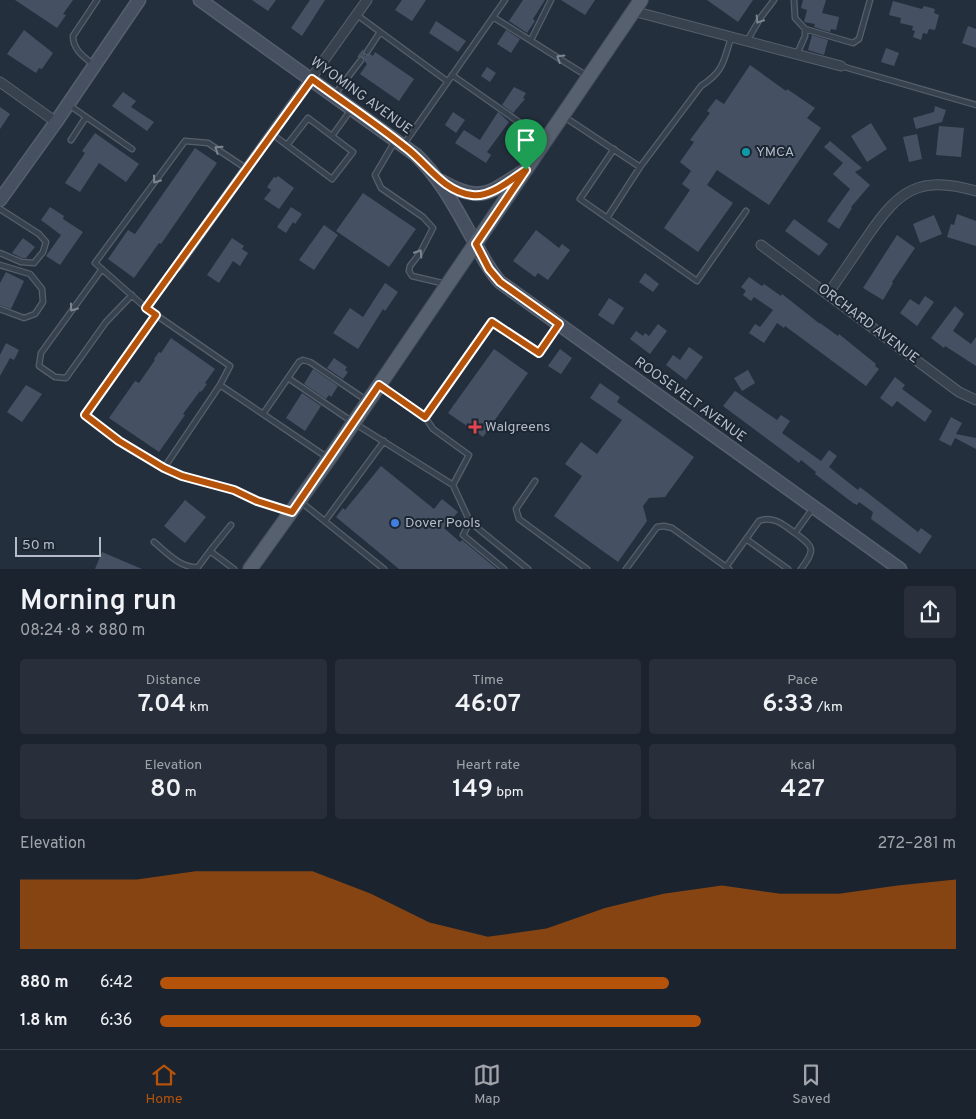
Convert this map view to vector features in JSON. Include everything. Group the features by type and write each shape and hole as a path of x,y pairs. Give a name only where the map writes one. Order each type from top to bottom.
{"main road":[{"path":"250,569 329,459 637,5"}],"street":[{"path":"0,200 139,0"},
{"name":"WYOMING AVENUE","path":"200,0 399,142 422,162 438,180 476,244"},
{"path":"177,266 367,0"},
{"path":"637,5 731,38 841,66"},
{"path":"0,82 56,122"},
{"path":"438,180 456,190 479,195 488,193 526,170"},
{"path":"828,294 883,213 896,199 910,191 940,184 976,190"},
{"name":"ROOSEVELT AVENUE","path":"476,244 489,269 500,282 900,569"},
{"name":"ORCHARD AVENUE","path":"761,245 959,392 976,400"}],"lane":[{"path":"95,65 78,51 73,42 73,36 97,0"},
{"path":"448,284 412,276 409,271 410,266 433,228 423,217 380,188 375,175 452,75 505,0"},
{"path":"531,40 550,0"},
{"path":"747,42 760,17 774,0"},
{"path":"794,0 795,18 805,29 853,43 859,39 870,0"},
{"path":"357,15 447,81"},
{"path":"493,17 588,76"},
{"path":"797,55 805,36 805,29"},
{"path":"367,52 380,32"},
{"path":"607,218 640,167 701,86 714,78 721,69 731,38"},
{"path":"334,96 361,60"},
{"path":"841,66 976,105"},
{"path":"452,75 546,140"},
{"path":"68,104 132,149"},
{"path":"332,136 352,109"},
{"path":"562,116 640,167"},
{"path":"71,140 86,117"},
{"path":"272,134 332,179 353,152 308,118 287,145"},
{"path":"164,468 220,385 230,366 146,308 95,263 185,141 208,143 247,169"},
{"path":"614,149 580,199 697,280 746,211"},
{"path":"0,209 39,234 46,242 43,252 34,263 21,262 0,252"},
{"path":"0,265 30,274 42,288 43,302 34,314 24,318 0,309"},
{"path":"146,308 177,266"},
{"path":"102,269 41,353 38,366 56,377 66,378 106,322 132,295"},
{"path":"156,315 85,415 119,441 164,468 182,476 234,490 257,501 296,506 325,521 384,569"},
{"path":"425,417 492,322 539,353 559,324"},
{"path":"262,414 299,362 303,360 310,362 368,402"},
{"path":"288,378 453,485 470,522 528,569"},
{"path":"220,385 329,459"},
{"path":"379,385 425,417 433,429 469,456 453,485"},
{"path":"325,521 384,441"},
{"path":"535,481 516,509 519,519 587,569"},
{"path":"795,532 814,507"},
{"path":"626,569 657,527 664,526 672,528 728,568 759,520 766,518 778,521 809,544 812,549 811,556 802,569"},
{"path":"470,522 463,535 504,569"},
{"path":"154,542 184,566 198,567 231,525"},
{"path":"746,539 788,569"},
{"path":"210,552 234,569"}],"building":[{"path":"15,0 73,0 63,14 66,15 57,28"},
{"path":"252,0 276,0 268,11"},
{"path":"310,0 325,0 302,36 291,28"},
{"path":"402,0 426,0 412,21 395,10"},
{"path":"523,0 545,0 527,33 509,21"},
{"path":"561,0 595,0 585,15"},
{"path":"707,0 753,0 738,22"},
{"path":"803,0 826,0 822,13 839,17 836,30 831,29 830,32 814,27 815,24 804,22 807,10 801,8"},
{"path":"893,1 922,9 924,6 935,9 934,13 939,15 935,30 929,29 927,34 923,33 921,40 913,37 915,31 912,30 913,26 900,23 901,18 889,15"},
{"path":"436,21 466,41 458,52 429,33"},
{"path":"968,26 976,29 976,48 962,43"},
{"path":"24,30 53,53 42,69 39,68 36,73 7,54"},
{"path":"506,30 520,39 511,53 497,44"},
{"path":"812,35 828,40 824,55 808,50"},
{"path":"886,48 899,53 894,66 881,62"},
{"path":"363,49 365,56 370,54 373,56 375,52 414,79 399,101 360,74 367,64 363,57 357,57"},
{"name":"YMCA","path":"750,65 786,91 787,89 815,108 807,118 821,128 769,205 717,170 707,185 733,203 698,252 664,228 690,190 682,184 691,171 680,162 694,142 690,140 710,113 707,111 716,99 724,104"},
{"path":"487,67 496,73 490,82 481,76"},
{"path":"514,87 526,93 523,98 525,99 513,113 502,105"},
{"path":"123,92 136,101 131,107 154,122 147,131 112,106"},
{"path":"935,106 946,110 942,122 916,129 913,118 934,112"},
{"path":"0,107 10,114 0,129"},
{"path":"453,112 465,120 456,133 445,125"},
{"path":"498,112 509,122 487,152 491,155 486,163 455,143 464,130 480,140"},
{"path":"871,123 887,149 867,162 851,136"},
{"path":"939,126 964,128 961,157 936,155"},
{"path":"95,133 139,164 126,182 99,163 80,192 65,183 85,153 82,151"},
{"path":"917,134 922,159 909,162 903,137"},
{"path":"830,141 862,168 855,172 870,185 851,207 839,229 827,221 850,189 833,174 843,163 824,147"},
{"path":"195,148 217,163 161,244 159,243 134,278 108,259 128,230 135,234"},
{"path":"278,176 294,188 279,209 264,199 271,190 267,187 274,177"},
{"path":"363,193 416,229 389,267 336,231"},
{"path":"50,207 64,216 63,219 83,232 60,265 46,256 61,235 41,220"},
{"path":"291,207 302,214 295,224 293,222 286,233 277,227"},
{"path":"957,214 976,221 976,246 947,237 951,224 954,225"},
{"path":"934,215 942,234 920,243 913,224"},
{"path":"794,219 828,244 819,256 785,231"},
{"path":"324,225 338,235 314,270 299,260"},
{"path":"536,230 559,248 562,244 570,250 548,280 538,273 535,277 513,261"},
{"path":"897,235 915,248 892,282 883,300 863,288"},
{"path":"23,238 35,247 26,258 12,253"},
{"path":"232,238 244,246 242,249 248,253 240,266 233,261 219,283 207,275"},
{"path":"6,272 24,281 11,309 0,305 0,283"},
{"path":"645,273 659,284 653,292 639,282"},
{"path":"749,277 762,286 764,284 781,296 782,294 820,324 838,336 839,334 876,364 875,366 879,369 866,386 785,326 784,328 777,323 764,343 749,333 755,324 760,327 773,310 754,297 751,301 743,295 746,291 741,287"},
{"path":"385,283 398,292 385,311 383,309 358,349 333,333 350,308 363,317"},
{"path":"925,296 934,302 917,326 900,313 910,299 919,305"},
{"path":"609,298 624,308 613,325 598,315"},
{"path":"955,306 964,314 953,331 971,344 976,337 976,366 945,346 944,348 931,338"},
{"path":"658,324 667,331 650,354 630,339 636,331 643,336 645,333 649,336"},
{"path":"171,338 215,369 205,383 207,384 183,414 185,415 159,452 109,418 135,381 139,383 154,359 159,352 161,353"},
{"path":"6,343 19,350 14,360 10,358 0,376 0,355"},
{"path":"689,347 703,357 686,380 666,365 673,355 680,360"},
{"name":"Walgreens","path":"494,349 528,373 483,437 448,413"},
{"path":"560,349 572,358 561,374 548,366"},
{"path":"334,358 347,367 345,370 348,372 343,379 327,368"},
{"path":"313,369 338,386 331,397 329,395 326,399 304,384"},
{"path":"748,370 755,383 742,391 734,378"},
{"path":"895,377 905,385 902,389 932,411 925,422 897,401 892,407 880,398"},
{"path":"600,383 620,397 617,402 694,457 665,497 649,498 643,506 647,521 618,562 554,516 582,476 565,464 581,442 597,454 622,420 590,398"},
{"path":"26,385 42,394 22,422 7,412"},
{"path":"735,391 777,420 781,415 790,421 782,433 821,461 829,450 837,456 829,467 858,490 860,487 918,532 921,528 932,536 920,554 871,519 873,512 859,502 857,505 853,503 815,474 816,472 801,460 799,463 723,406"},
{"path":"302,393 321,406 305,431 286,418"},
{"path":"951,417 962,423 956,434 976,438 976,449 955,438 951,446 939,440"},
{"name":"Dover Pools","path":"381,466 434,509 442,499 458,512 444,528 460,542 462,540 497,569 399,569 336,517 343,508 345,510"},
{"path":"185,500 206,517 185,543 164,526"},
{"path":"102,552 142,569 95,569"}],"place":[{"name":"YMCA","path":"746,152"},
{"name":"Walgreens","path":"475,427"},
{"name":"Dover Pools","path":"395,523"}],"route":[{"path":"312,79 416,155 438,180 456,190 472,195 488,193 526,170 476,244 489,269 500,282 559,324 539,353 492,322 425,417 379,385 292,512 257,501 234,490 182,476 164,468 119,441 85,415 156,315 146,308 312,79"}]}
